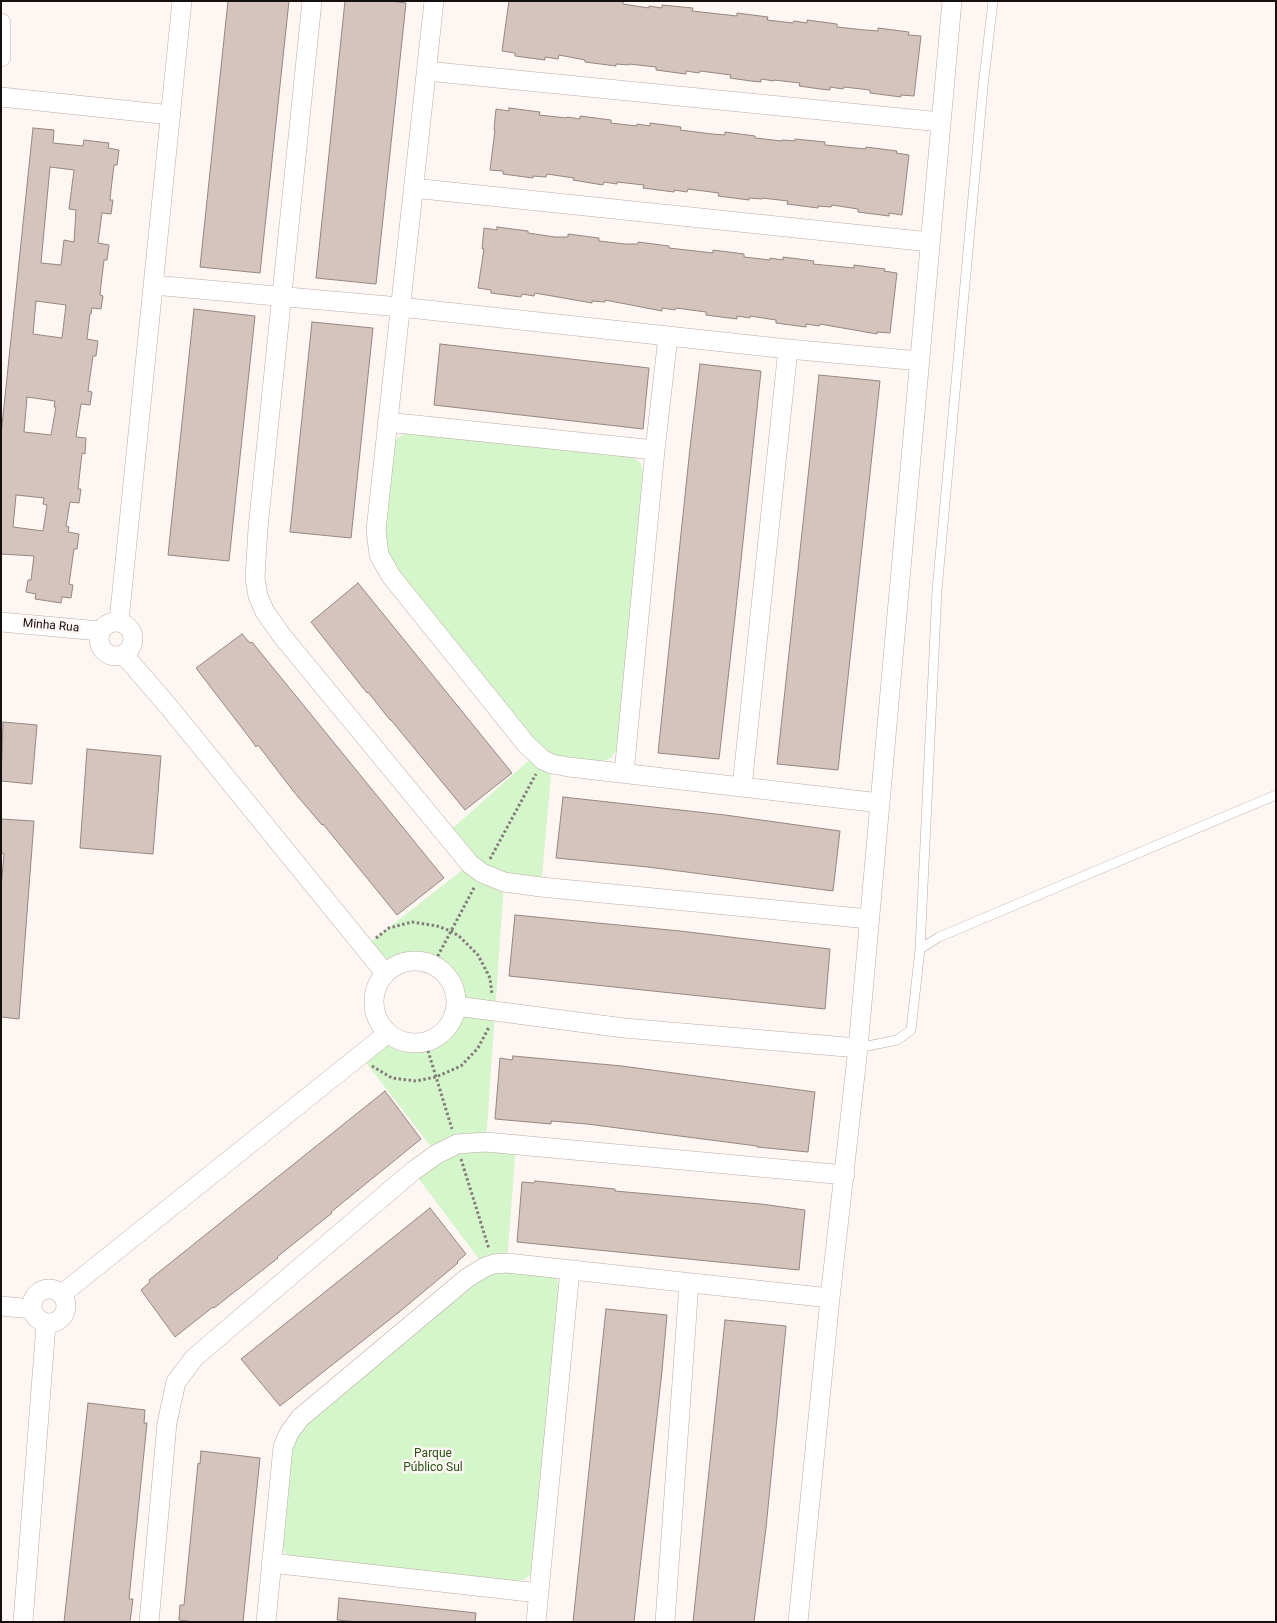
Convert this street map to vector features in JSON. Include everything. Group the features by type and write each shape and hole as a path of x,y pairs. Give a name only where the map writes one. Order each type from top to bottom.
{"street":[{"path":"119,621 182,1"},
{"path":"312,1 258,528 255,578 258,596 265,612 282,636 470,864 482,873 504,882 869,919"},
{"path":"434,1 376,530 379,555 391,576 526,744 543,760 552,764 880,803"},
{"path":"798,1622 830,1298 858,1048 952,1"},
{"path":"1,23 1,57"},
{"path":"426,71 941,122"},
{"path":"1,97 171,115"},
{"path":"413,188 930,242"},
{"path":"153,285 400,307 668,337 920,361"},
{"path":"624,773 655,450 668,337"},
{"path":"742,787 788,349"},
{"path":"387,422 655,450"},
{"path":"119,621 128,626 134,636 132,647 124,655 113,657 103,652 98,642 100,631 108,623 119,621"},
{"name":"Minha Rua","path":"1,622 100,631"},
{"path":"124,655 169,707 385,973"},
{"path":"408,961 421,961 433,965 444,973 451,983 455,994 456,1006 446,1028 437,1036 425,1042 412,1043 399,1040 379,1022 373,998 378,984 385,973 395,965 408,961"},
{"path":"456,1006 624,1028 858,1048"},
{"path":"62,1294 388,1032"},
{"path":"149,1622 168,1423 176,1382 194,1358 406,1178 437,1154 457,1144 486,1142 845,1174"},
{"path":"266,1622 283,1447 289,1432 300,1418 467,1278 485,1267 507,1263 830,1298"},
{"path":"536,1622 570,1270"},
{"path":"665,1622 688,1283"},
{"path":"52,1289 62,1294 67,1304 65,1315 57,1322 46,1324 36,1319 32,1309 33,1298 41,1290 52,1289"},
{"path":"1,1306 32,1309"},
{"path":"23,1622 46,1324"},
{"path":"271,1563 538,1593"}],"lane":[{"path":"858,1048 897,1040 911,1030 920,949 937,590 982,96 993,1"},
{"path":"920,949 948,933 1276,795"}],"green space":[{"name":"Parque Público Sul","path":"405,433 634,457 641,464 643,473 618,749 611,758 600,762 552,764 541,887 504,882 486,1142 516,1145 507,1263 554,1275 560,1285 535,1560 531,1574 524,1580 513,1581 291,1557 284,1552 281,1545 290,1448 296,1433 485,1267 413,1171 436,1153 360,1055 388,1033 412,1043 425,1041 445,1030 456,1006 455,994 451,983 444,973 433,965 421,961 407,961 395,965 385,973 364,947 470,864 446,834 536,754 398,574 387,554 383,534 393,442"}],"building":[{"path":"228,1 289,1 260,273 200,267"},
{"path":"345,1 406,3 376,284 316,278"},
{"path":"509,1 623,1 623,4 649,8 649,6 662,8 662,5 693,8 692,11 737,16 737,13 768,17 767,20 793,23 794,21 807,23 807,20 837,24 837,27 878,31 878,28 909,32 908,35 921,36 914,96 901,95 901,97 870,93 870,90 844,87 843,89 830,87 830,90 820,89 799,86 800,83 774,80 761,79 761,82 751,81 730,78 731,75 700,71 699,73 686,71 686,74 656,70 656,67 629,64 616,64 616,66 585,62 585,60 559,55 558,59 545,57 545,60 515,56 515,53 502,51"},
{"path":"509,108 540,112 539,115 580,119 580,116 611,120 611,123 637,126 637,124 650,126 650,123 681,127 680,130 712,134 725,135 725,132 782,141 795,141 795,139 825,142 825,145 897,151 896,153 909,155 902,215 889,213 889,216 858,212 858,209 832,205 831,207 818,206 818,208 787,204 788,201 762,198 749,198 749,200 718,196 719,193 688,189 687,192 674,190 674,192 643,188 644,185 617,182 617,184 604,182 603,185 547,174 546,177 533,176 533,178 503,174 503,171 490,170 496,109 509,111"},
{"path":"33,128 54,130 53,143 83,146 84,140 109,143 108,148 119,150 117,165 114,165 110,200 113,200 111,214 102,213 98,243 109,245 107,260 104,260 100,295 103,296 101,309 92,308 87,339 98,341 96,356 93,356 88,391 92,392 90,405 81,404 76,437 86,438 85,454 82,453 78,489 81,489 79,503 70,502 66,526 69,527 68,532 79,534 77,549 74,549 69,584 73,585 71,598 62,597 61,603 35,599 36,594 26,592 28,580 31,580 34,556 1,554 1,435","holes":["50,167 74,170 69,209 76,210 74,242 64,240 61,265 41,263","36,301 66,305 62,338 33,334","27,397 55,401 54,407 56,407 51,435 24,432","16,495 44,498 43,504 47,505 43,531 13,527"]},
{"path":"497,227 555,237 568,237 568,234 599,238 599,241 625,244 638,244 638,242 713,253 713,250 744,254 744,257 770,260 770,258 783,260 783,257 814,261 813,264 854,268 854,265 885,269 884,271 897,273 890,333 877,332 877,334 820,324 819,326 806,324 806,327 776,323 776,320 750,316 750,318 737,316 737,319 706,315 706,312 676,308 675,310 662,308 662,311 605,300 605,302 592,301 592,303 535,293 534,296 522,294 521,297 491,293 491,290 478,288 484,249 482,249 484,228 497,230"},
{"path":"194,309 255,316 229,561 168,555"},
{"path":"312,322 373,328 351,538 290,532"},
{"path":"440,344 649,368 643,429 434,405"},
{"path":"700,364 761,371 719,759 658,753"},
{"path":"819,375 880,381 838,770 777,764"},
{"path":"358,583 512,773 465,810 367,693 311,622"},
{"path":"242,634 250,643 252,642 444,878 397,915 323,824 294,792 258,745 256,747 196,668"},
{"path":"3,722 37,725 32,784 1,781"},
{"path":"87,749 161,756 153,854 80,848"},
{"path":"563,797 725,815 840,831 833,891 648,867 556,858"},
{"path":"1,819 34,821 19,1019 1,1017 1,888 4,854 1,853"},
{"path":"515,915 680,931 830,949 825,1009 509,976"},
{"path":"513,1056 622,1066 815,1092 808,1152 587,1124 551,1121 551,1124 495,1119 500,1058 512,1060"},
{"path":"385,1091 421,1139 278,1258 175,1337 141,1290 150,1282 149,1280"},
{"path":"535,1181 805,1210 799,1270 517,1242 522,1182 534,1183"},
{"path":"430,1208 466,1254 458,1263 398,1313 280,1406 241,1359"},
{"path":"606,1309 667,1315 662,1371 634,1622 573,1622"},
{"path":"725,1320 786,1326 766,1528 754,1622 693,1622"},
{"path":"88,1403 145,1410 144,1423 147,1423 129,1599 133,1599 130,1622 64,1622"},
{"path":"201,1451 260,1458 243,1622 179,1620 180,1605 184,1605 198,1463 200,1464"},
{"path":"339,1598 476,1613 475,1622 360,1622 337,1620"}]}
